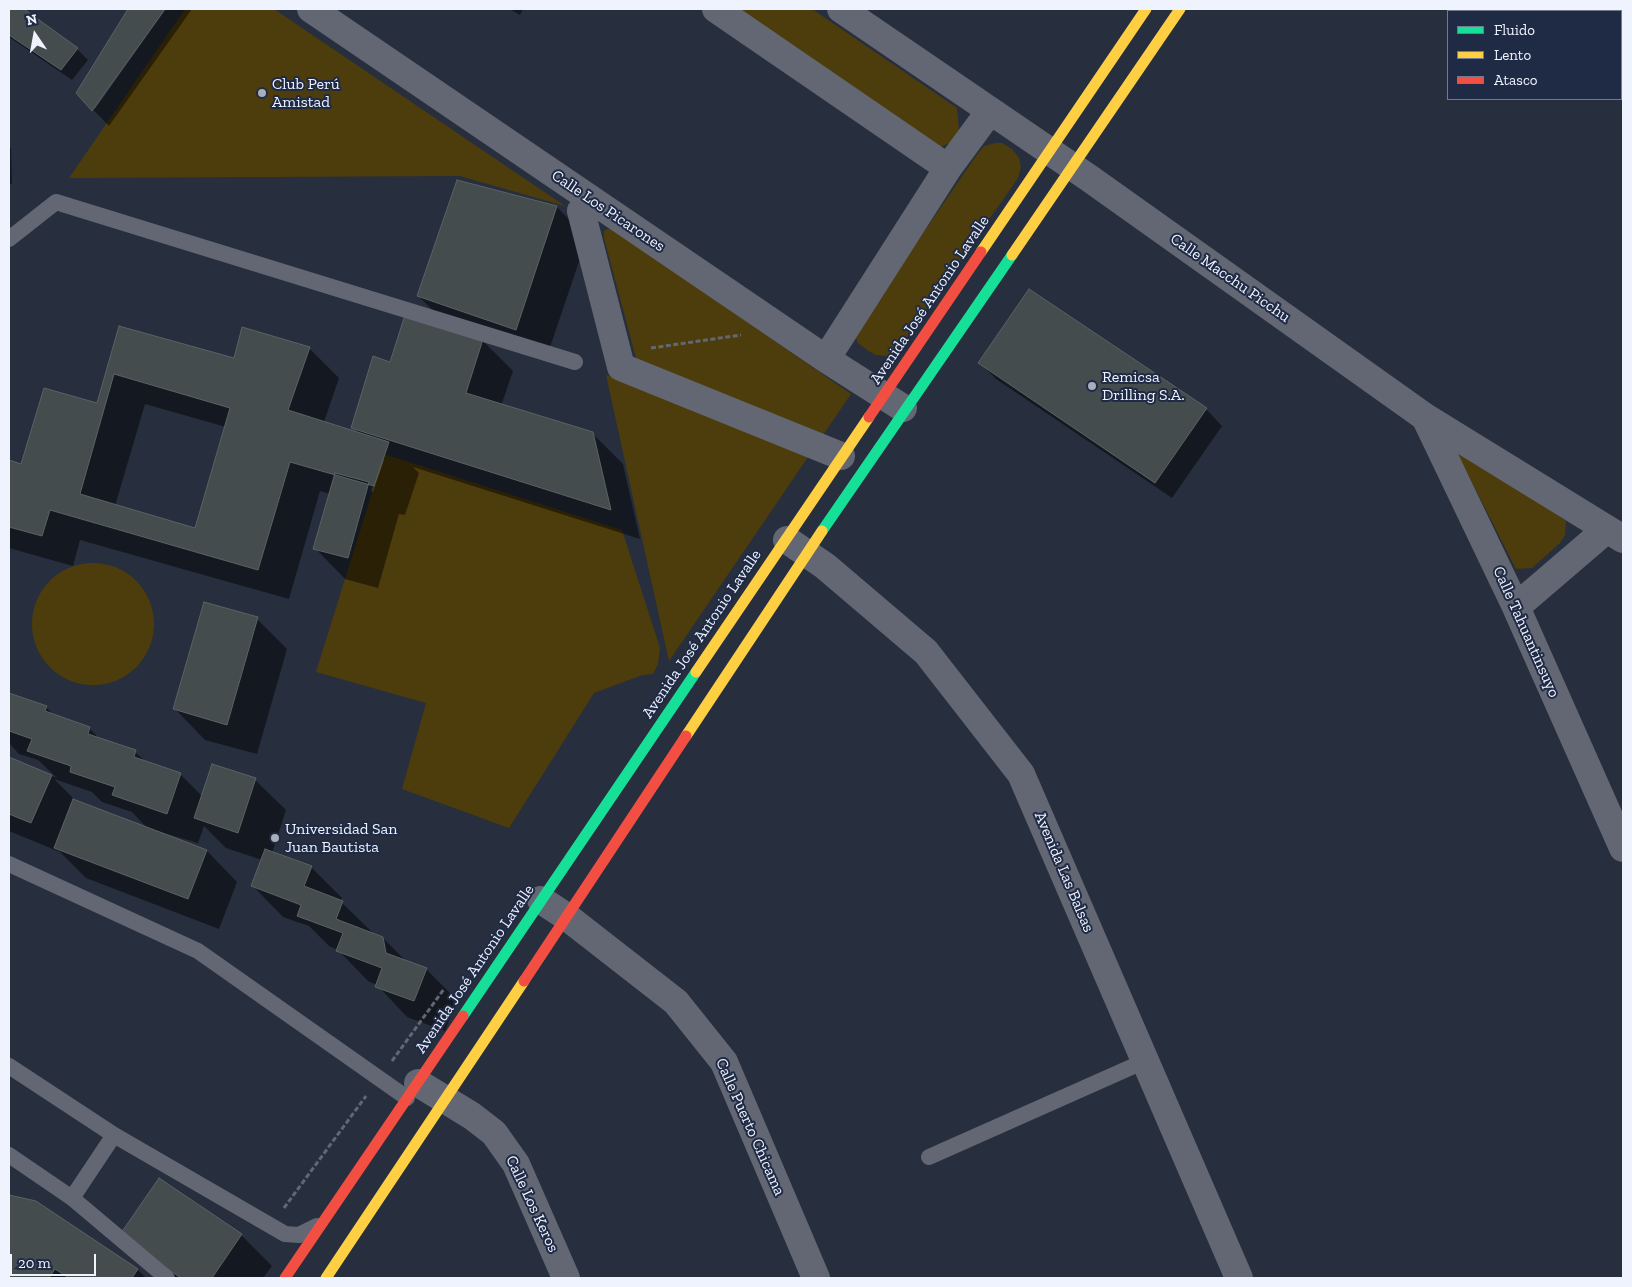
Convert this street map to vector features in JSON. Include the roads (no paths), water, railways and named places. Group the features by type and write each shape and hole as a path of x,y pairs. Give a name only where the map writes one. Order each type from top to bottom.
{"main road":[{"name":"Avenida José Antonio Lavalle","path":"326,1278 567,917 796,546 841,456 896,404 1049,151 1146,9"},
{"name":"Avenida José Antonio Lavalle","path":"285,1278 541,900 896,404 1073,167 1180,9"}],"street":[{"name":"Calle Los Picarones","path":"311,9 826,359 896,404"},
{"path":"716,9 948,168"},
{"name":"Calle Macchu Picchu","path":"841,9 1073,167 1425,417 1615,534"},
{"path":"826,359 948,168 990,111"},
{"path":"591,200 580,211 621,367 841,456"},
{"name":"Calle Tahuantinsuyo","path":"1425,417 1516,607 1623,848"},
{"path":"1516,607 1615,534"},
{"name":"Avenida Las Balsas","path":"796,546 825,566 926,652 1021,774 1239,1278"},
{"name":"Calle Puerto Chicama","path":"541,900 567,917 676,1002 724,1062 816,1278"},
{"name":"Calle Los Keros","path":"413,1090 446,1099 494,1133 516,1164 566,1278"}],"lane":[{"path":"9,239 56,202 575,362"},
{"path":"9,864 198,951 379,1078 413,1090"},
{"path":"929,1157 1145,1060"},
{"path":"9,1066 114,1135 285,1234 299,1235 323,1222"},
{"path":"72,1198 114,1135"},
{"path":"9,1155 72,1198 167,1278"}],"place":[{"name":"Club Perú Amistad","path":"262,93"},
{"name":"Remicsa Drilling S.A.","path":"1092,386"},
{"name":"Universidad San Juan Bautista","path":"275,838"}]}
